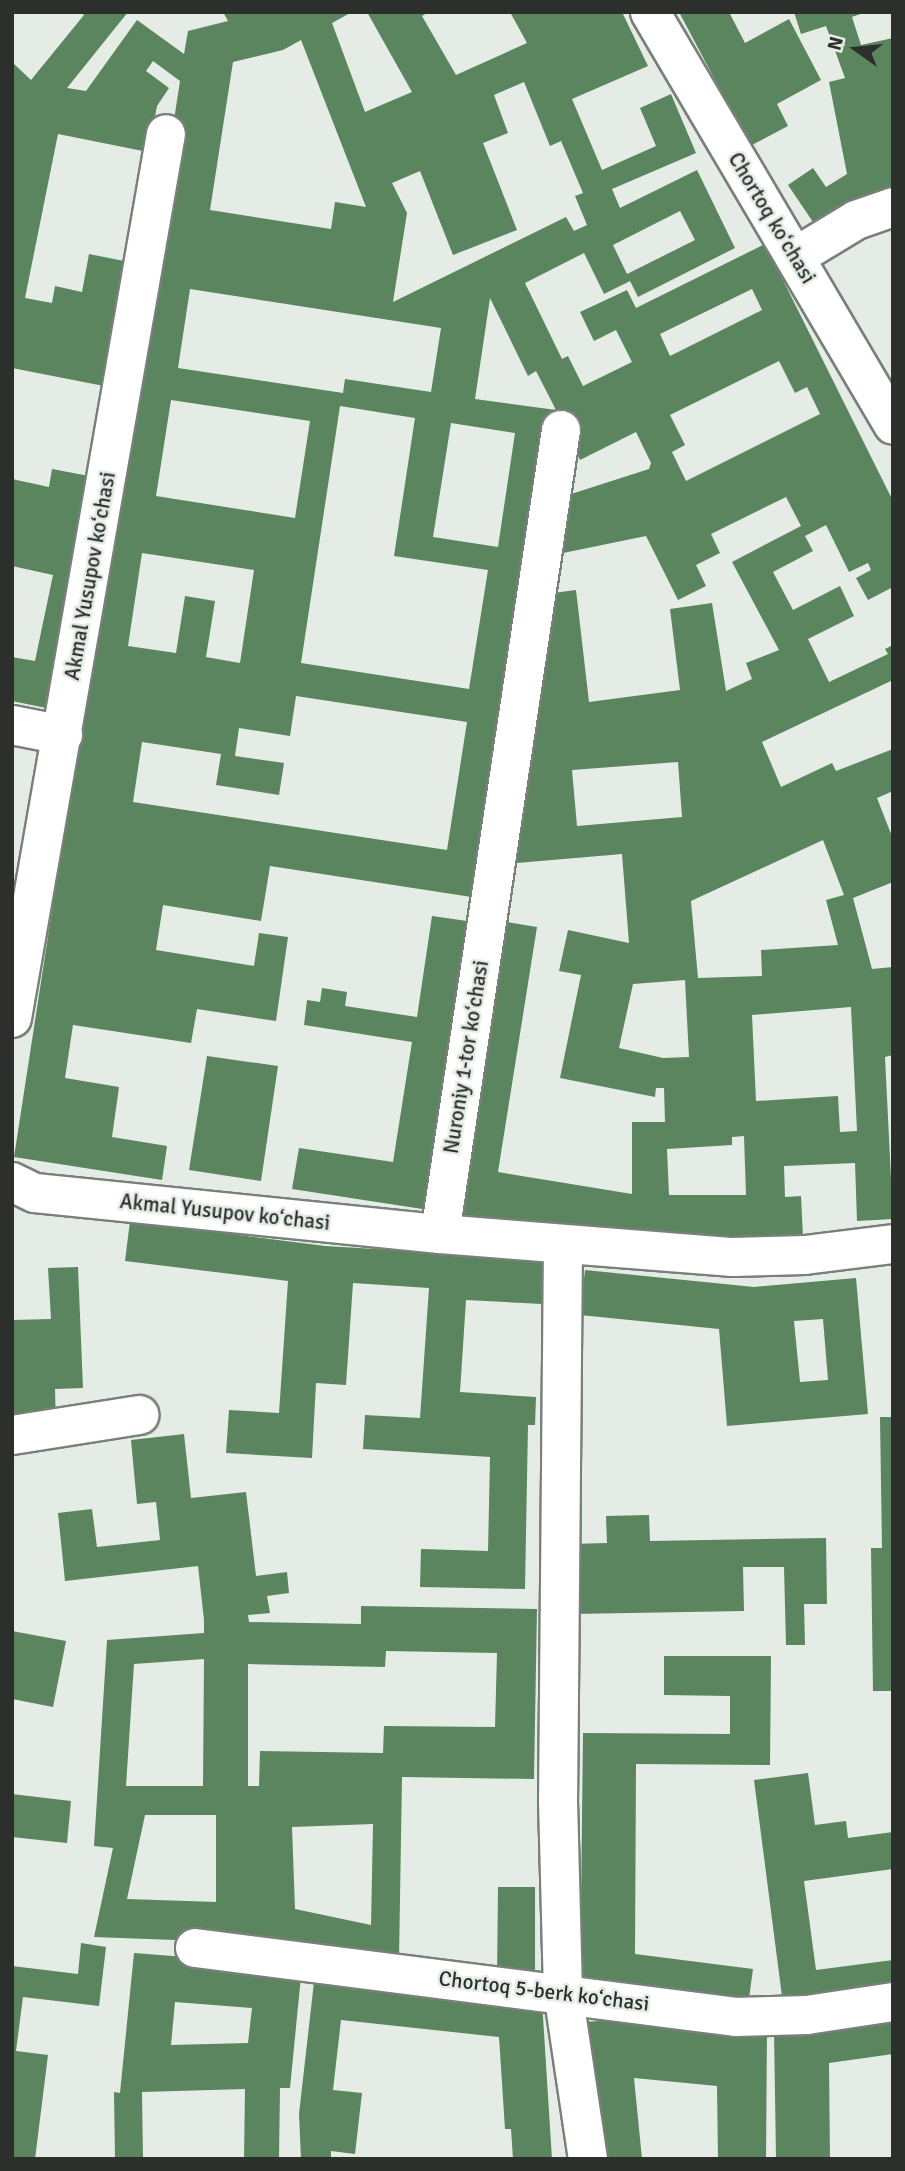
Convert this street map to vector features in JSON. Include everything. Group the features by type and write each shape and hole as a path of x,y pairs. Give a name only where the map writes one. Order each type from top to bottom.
{"street":[{"name":"Chortoq koʻchasi","path":"650,12 893,425"},
{"name":"Akmal Yusupov koʻchasi","path":"12,1018 166,134"},
{"path":"796,257 856,220 893,207"},
{"name":"Nuroniy 1-tor koʻchasi","path":"440,1234 561,430"},
{"path":"12,725 63,735"},
{"name":"Akmal Yusupov koʻchasi","path":"12,1182 35,1193 440,1234"},
{"path":"440,1234 771,1258 893,1244"},
{"path":"563,1244 558,1801 563,1992 589,2159"},
{"path":"12,1435 139,1415"},
{"name":"Chortoq 5-berk koʻchasi","path":"195,1948 563,1992 736,2017 807,2015 893,2002"}],"building":[{"path":"80,12 128,12 67,88 86,91 137,20 184,54 188,31 228,21 223,12 352,12 332,23 365,112 412,92 367,12 429,12 422,16 456,75 527,43 510,12 622,12 648,66 572,99 602,170 656,146 640,108 671,94 696,153 612,189 620,208 697,170 735,248 638,297 630,281 604,294 584,253 525,283 562,359 568,356 583,386 632,362 616,330 594,341 580,312 627,290 636,308 765,244 893,501 893,587 868,600 856,578 871,570 868,563 849,572 826,525 805,536 813,551 773,572 793,610 840,586 854,616 808,639 829,682 888,654 885,649 893,645 893,680 762,742 781,787 832,763 836,771 893,749 893,791 877,798 893,839 893,882 853,898 872,969 893,967 893,1055 885,1057 893,1219 857,1221 855,1163 784,1166 785,1197 801,1196 803,1238 749,1241 453,1214 500,921 537,927 498,1172 632,1194 632,1122 665,1122 664,1088 656,1088 655,1097 560,1078 581,975 559,971 568,930 629,943 622,854 506,864 553,593 576,590 589,702 680,690 670,609 712,603 726,691 752,679 746,663 779,650 732,562 801,526 786,497 711,534 720,553 696,565 706,586 678,600 646,536 563,553 568,495 649,469 651,463 636,432 580,460 556,410 478,898 270,866 261,921 163,905 156,950 254,966 259,933 288,937 276,1021 197,1009 191,1043 73,1025 65,1078 119,1087 112,1137 167,1146 162,1180 14,1157 180,81 153,61 146,71 169,88 157,106 148,152 58,134 25,298 52,303 55,286 82,292 89,254 129,262 104,386 12,368 12,62 31,80 84,15","holes":["301,40 366,207 335,202 331,229 210,210 233,62 283,50","524,82 550,146 561,141 583,193 575,196 587,225 574,231 566,217 393,302 407,213 392,183 420,171 453,255 517,230 483,143 508,133 494,95","680,211 695,240 627,274 613,245","190,289 441,328 431,392 345,379 343,393 178,368","752,289 762,310 670,356 660,334","490,298 528,376 536,371 556,410 475,399","779,361 795,393 807,387 820,414 686,481 672,452 685,445 670,415","171,400 310,421 295,518 156,496","340,406 415,418 394,556 488,570 469,689 301,663","451,423 515,433 498,547 433,537","142,553 254,570 240,663 206,657 215,601 185,596 176,653 128,646","296,696 467,722 447,850 133,802 142,742 221,754 216,785 279,795 284,763 235,756 239,728 290,736","678,762 682,817 577,826 572,770","823,840 844,895 826,900 838,945 761,950 762,976 698,978 691,901","685,980 689,1057 663,1058 619,1048 633,984","851,1007 857,1131 840,1132 838,1096 756,1101 752,1015","744,1136 746,1195 669,1195 667,1149 732,1145 732,1137"]},
{"path":"679,12 729,12 745,43 789,19 821,80 777,104 788,126 750,146"},
{"path":"794,12 866,12 852,17 861,45 893,38 893,191 817,228 788,185 813,168 826,187 847,174 829,82 845,78 826,26 801,34"},
{"path":"52,469 89,476 51,709 12,701 12,657 35,661 53,575 12,566 12,479 49,487"},
{"path":"432,916 474,922 429,1210 292,1189 299,1148 393,1162 412,1042 304,1025 307,1000 320,1002 322,988 347,992 345,1006 417,1017"},
{"path":"207,1056 278,1066 261,1181 189,1170"},
{"path":"130,1221 325,1246 545,1259 542,1304 466,1300 460,1392 536,1397 535,1425 528,1425 525,1589 420,1587 421,1549 488,1551 490,1457 363,1449 365,1415 420,1418 429,1288 353,1283 346,1385 316,1383 312,1458 226,1453 229,1410 279,1413 288,1281 125,1261"},
{"path":"78,1267 83,1388 55,1389 56,1428 12,1432 12,1320 51,1319 48,1268"},
{"path":"585,1270 754,1287 856,1278 868,1414 727,1426 719,1329 580,1315","holes":["823,1319 828,1380 800,1382 794,1321"]},
{"path":"880,1417 893,1417 893,1691 873,1691 871,1548 882,1548"},
{"path":"184,1434 191,1498 246,1492 256,1576 287,1572 289,1593 267,1596 270,1613 248,1615 249,1622 361,1624 361,1606 537,1609 534,1779 402,1777 399,1959 259,1943 94,1937 113,1848 94,1846 107,1640 204,1633 198,1566 65,1581 58,1513 92,1509 97,1547 160,1540 156,1502 137,1504 131,1440","holes":["386,1651 497,1653 495,1727 384,1726 383,1753 260,1751 259,1786 248,1786 248,1664 385,1667","204,1659 203,1786 126,1786 134,1664","145,1815 216,1815 216,1902 127,1899","373,1824 371,1925 295,1909 292,1827"]},
{"path":"649,1515 650,1541 826,1538 827,1604 804,1604 805,1645 786,1645 784,1567 743,1567 744,1611 572,1614 571,1544 607,1543 606,1516"},
{"path":"12,1631 66,1641 53,1707 12,1699"},
{"path":"664,1656 771,1656 770,1765 636,1764 635,1954 753,1969 747,2013 580,1991 583,1733 730,1734 730,1696 664,1695"},
{"path":"808,1773 815,1825 846,1821 848,1838 893,1832 893,1869 804,1881 816,1970 893,1960 893,1997 784,2012 754,1780"},
{"path":"12,1794 71,1801 67,1843 12,1837"},
{"path":"498,1887 535,1887 535,1980 497,1979"},
{"path":"81,1943 106,1947 99,2006 23,1997 16,2051 48,2055 35,2159 12,2159 12,1966 78,1974"},
{"path":"134,1953 302,1966 290,2088 280,2088 279,2159 244,2159 245,2089 142,2092 143,2159 115,2159 114,2092 120,2093","holes":["175,2002 252,2008 248,2043 171,2045"]},
{"path":"314,1982 542,2001 552,2159 513,2159 511,2129 505,2129 499,2037 341,2020 333,2090 362,2093 355,2154 331,2151 331,2159 301,2159 299,2114"},
{"path":"893,2016 893,2054 829,2063 830,2159 776,2159 774,2029"},
{"path":"640,2019 767,2029 766,2159 718,2159 717,2086 634,2078 642,2159 599,2159 581,2022"}]}
